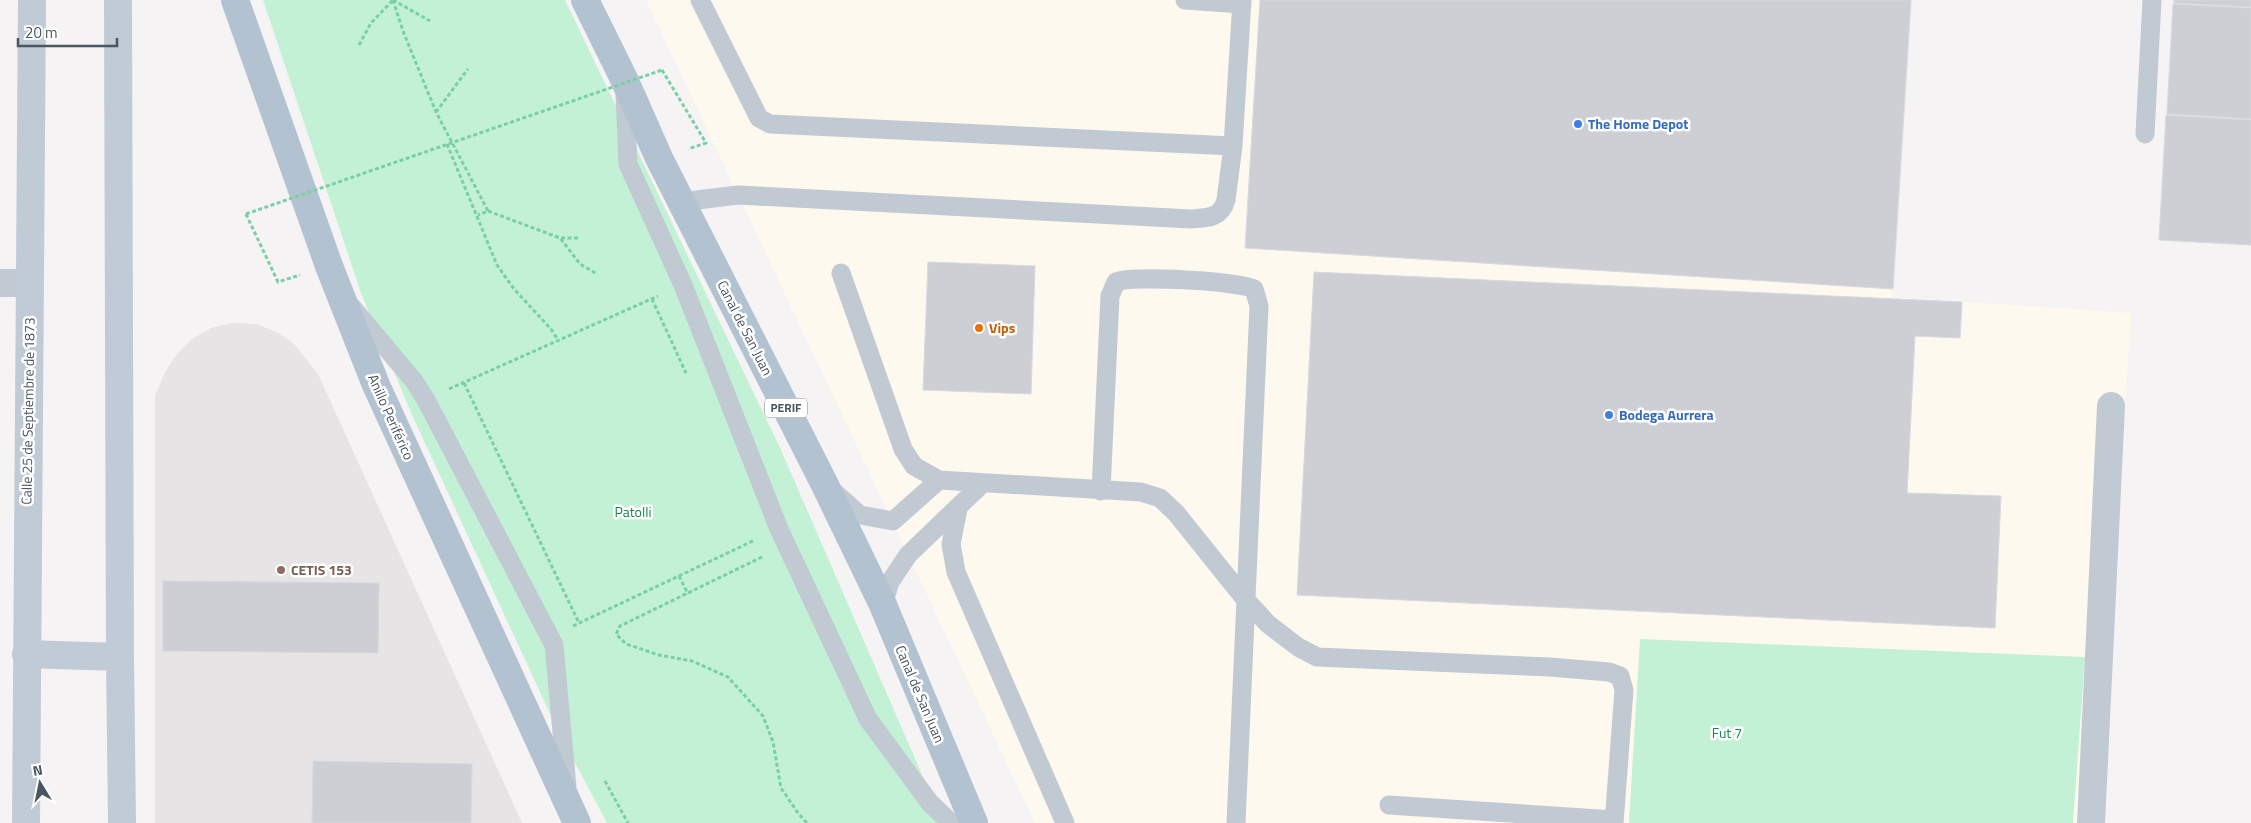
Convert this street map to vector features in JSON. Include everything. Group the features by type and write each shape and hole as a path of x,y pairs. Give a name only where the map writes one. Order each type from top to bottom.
{"main road":[{"name":"Anillo Periférico","path":"234,0 339,291 376,385 573,815"},
{"name":"Canal de San Juan","path":"585,0 625,81 659,158 825,485 882,605 974,823"}],"street":[{"name":"Calle 25 de Septiembre de 1873","path":"26,823 32,0"},
{"path":"118,0 122,823"},
{"path":"0,283 29,283"},
{"path":"2091,823 2111,406"},
{"path":"26,654 120,656"}],"lane":[{"path":"700,0 756,112 763,122 777,125 1234,146"},
{"path":"681,202 738,195 1191,219 1210,218 1224,208 1234,146 1242,2 1185,0"},
{"path":"2145,134 2152,0"},
{"path":"625,81 628,164 683,285 778,529 868,719 930,804 951,823"},
{"path":"841,272 903,449 914,466 939,480 1141,492 1160,498 1176,513 1245,599 1268,624 1284,637 1317,657 1550,667 1615,673 1620,676 1624,690 1614,821 1389,805"},
{"path":"1101,491 1110,296 1116,282 1123,279 1188,282 1248,286 1254,290 1259,306 1236,823"},
{"path":"339,291 414,381 426,400 554,645 573,815"},
{"path":"825,485 860,515 893,521 939,480"},
{"path":"882,605 890,582 908,555 983,483"},
{"path":"958,509 951,544 956,572 1066,823"}],"path":[{"path":"393,0 430,21"},
{"path":"359,45 371,23 393,0"},
{"path":"393,0 403,31 436,112 488,211 560,238 580,238"},
{"path":"436,112 468,68"},
{"path":"278,282 246,214 662,70 706,143"},
{"path":"447,144 502,274 551,329 558,340"},
{"path":"478,215 488,211"},
{"path":"560,238 580,264 597,274"},
{"path":"426,400 683,285"},
{"path":"464,382 579,623"},
{"path":"550,637 778,529"},
{"path":"768,554 620,626 616,634 626,644 659,655 692,661 728,677 763,716 773,742 781,788 807,823"},
{"path":"679,576 688,594"},
{"path":"605,781 628,823"}],"shaded area":[{"path":"646,0 1911,0 1892,297 2131,313 2100,823 1035,823"},
{"name":"CETIS 153","path":"232,323 256,324 279,333 294,344 318,374 522,823 155,823 155,396 165,372 177,354 192,339 211,328"}],"green space":[{"name":"Patolli","path":"263,0 565,0 781,450 943,823 607,823 557,729 413,417 362,296"},
{"name":"Fut 7","path":"1640,639 2085,657 2073,823 1629,823"}],"building":[{"name":"The Home Depot","path":"1260,0 1911,0 1893,289 1245,248"},
{"path":"2174,0 2251,0 2251,7 2174,3"},
{"path":"2173,4 2251,8 2251,119 2167,114"},
{"path":"2166,115 2251,120 2251,245 2159,240"},
{"name":"Vips","path":"928,262 1035,266 1031,394 923,390"},
{"name":"Bodega Aurrera","path":"1314,272 1962,302 1960,338 1915,336 1907,493 2001,496 1995,628 1297,595"},
{"path":"163,581 379,583 378,653 163,651"},
{"path":"313,761 472,764 471,823 312,823"}],"place":[{"name":"The Home Depot","path":"1578,124"},
{"name":"Vips","path":"979,328"},
{"name":"Bodega Aurrera","path":"1609,415"},
{"name":"CETIS 153","path":"281,570"}]}
